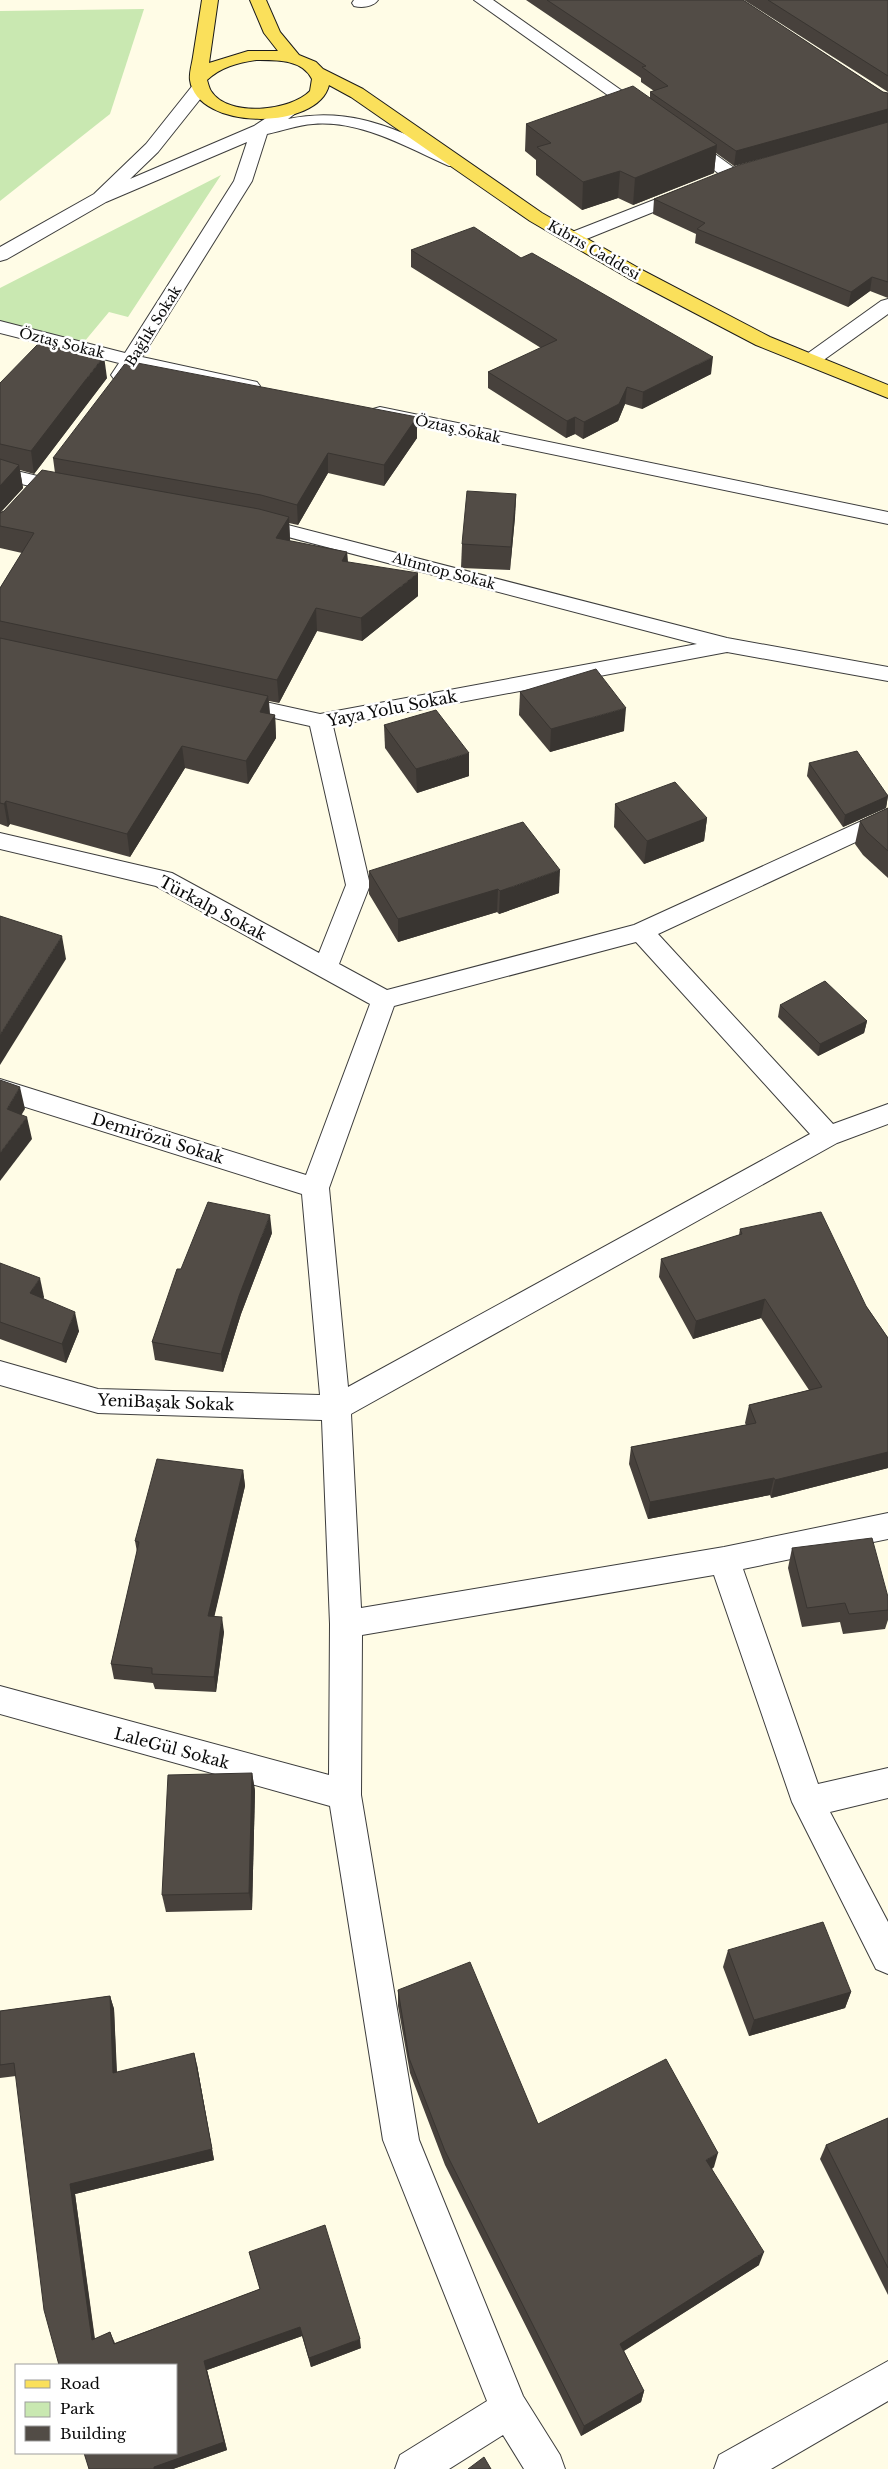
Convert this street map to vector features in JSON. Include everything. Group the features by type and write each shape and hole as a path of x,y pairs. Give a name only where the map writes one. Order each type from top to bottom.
{"main road":[{"path":"210,0 199,84 205,98 217,106 253,114 292,109 308,102 318,93 322,83 318,74"},
{"path":"258,0 272,33 294,59"},
{"path":"199,84 220,62 236,57 276,55 294,59"},
{"name":"Kıbrıs Caddesi","path":"294,59 309,65 318,74 357,93 536,217 635,274 763,341 888,392"}],"street":[{"path":"482,0 732,174"},
{"path":"100,198 152,148 199,84"},
{"path":"0,255 100,198 260,130 292,109"},
{"path":"260,130 313,119 344,120 371,126 455,162"},
{"name":"Bağlık Sokak","path":"109,391 132,360 243,181 260,130"},
{"path":"573,238 732,174 750,169"},
{"path":"811,360 888,305"},
{"name":"Öztaş Sokak","path":"0,327 132,360 273,391"},
{"name":"Öztaş Sokak","path":"358,409 888,518"},
{"path":"0,473 88,492"},
{"name":"Altıntop Sokak","path":"233,519 262,524 728,645 888,674"},
{"name":"Yaya Yolu Sokak","path":"213,698 320,721 728,645"},
{"path":"320,721 358,885 325,968"},
{"path":"546,2469 509,2409 401,2140 345,1795 346,1624 336,1408 315,1188 384,1000 641,932 888,817"},
{"name":"Türkalp Sokak","path":"0,841 162,879 384,1000"},
{"path":"641,932 828,1136"},
{"name":"Demirözü Sokak","path":"0,1089 315,1188"},
{"path":"336,1408 828,1136 888,1114"},
{"name":"YeniBaşak Sokak","path":"0,1373 98,1401 336,1408"},
{"path":"346,1624 724,1560 888,1526"},
{"path":"724,1560 808,1802 888,1958"},
{"name":"LaleGül Sokak","path":"0,1700 345,1795"},
{"path":"808,1802 888,1783"},
{"path":"733,2469 888,2380"},
{"path":"414,2469 509,2409"}],"green space":[{"path":"144,9 110,114 0,201 0,11"},
{"path":"221,175 128,317 109,312 84,342 0,323 0,288"}],"building":[{"path":"547,0 743,0 883,92 888,93 888,109 736,151 650,92 668,86 642,67 646,66"},
{"path":"768,0 888,0 888,76"},
{"path":"633,86 717,145 635,178 620,171 583,182 537,147 551,143 526,124"},
{"path":"888,122 888,282 872,277 851,292 697,229 705,223 654,199 739,165"},
{"path":"474,227 521,258 532,253 713,357 643,392 627,387 619,404 584,422 575,417 567,421 488,372 557,340 411,250"},
{"path":"38,344 104,356 31,451 0,444 0,383"},
{"path":"127,361 417,417 384,465 328,453 297,505 261,495 53,458"},
{"path":"0,459 19,465 0,486"},
{"path":"42,470 259,509 289,517 276,538 347,552 342,561 418,573 361,618 316,608 277,680 0,621 0,588 34,533 0,526 0,513"},
{"path":"467,491 516,494 511,547 462,544"},
{"path":"0,638 268,696 260,712 275,715 246,761 182,746 127,834 6,801 4,804 0,803"},
{"path":"596,669 626,708 551,729 520,692"},
{"path":"436,710 469,753 416,769 384,725"},
{"path":"857,751 888,796 845,815 809,763"},
{"path":"675,782 707,818 647,841 615,804"},
{"path":"888,808 888,851 867,832 860,821"},
{"path":"523,822 560,870 500,891 498,889 398,919 369,871"},
{"path":"0,916 62,936 0,1035"},
{"path":"825,981 867,1021 820,1044 780,1005"},
{"path":"0,1080 20,1087 7,1109 27,1117 0,1153"},
{"path":"208,1202 270,1215 239,1296 221,1354 152,1342 177,1269 181,1269"},
{"path":"821,1212 866,1306 888,1338 888,1452 775,1480 774,1478 650,1502 631,1447 756,1423 749,1405 822,1387 765,1299 696,1321 661,1259 742,1234 740,1229"},
{"path":"0,1263 40,1278 30,1293 75,1312 62,1344 0,1322"},
{"path":"157,1459 243,1470 208,1616 222,1617 214,1677 152,1674 152,1668 111,1664 139,1542 135,1541"},
{"path":"872,1538 888,1597 888,1610 849,1614 845,1603 807,1608 792,1548"},
{"path":"252,1773 249,1893 162,1895 168,1775"},
{"path":"823,1922 851,1992 754,2020 728,1950"},
{"path":"470,1962 538,2124 666,2059 718,2153 706,2160 764,2252 620,2344 644,2391 584,2426 445,2151 409,2058 398,1990"},
{"path":"110,1996 113,2073 194,2053 212,2149 70,2184 92,2340 110,2332 114,2344 260,2289 249,2252 325,2225 360,2339 309,2358 300,2327 204,2361 224,2442 154,2467 154,2469 89,2469 84,2454 178,2454 178,2364 59,2364 44,2310 14,2063 0,2065 0,2011"},
{"path":"888,2118 888,2268 826,2145"},
{"path":"484,2457 491,2469 468,2469"}]}
